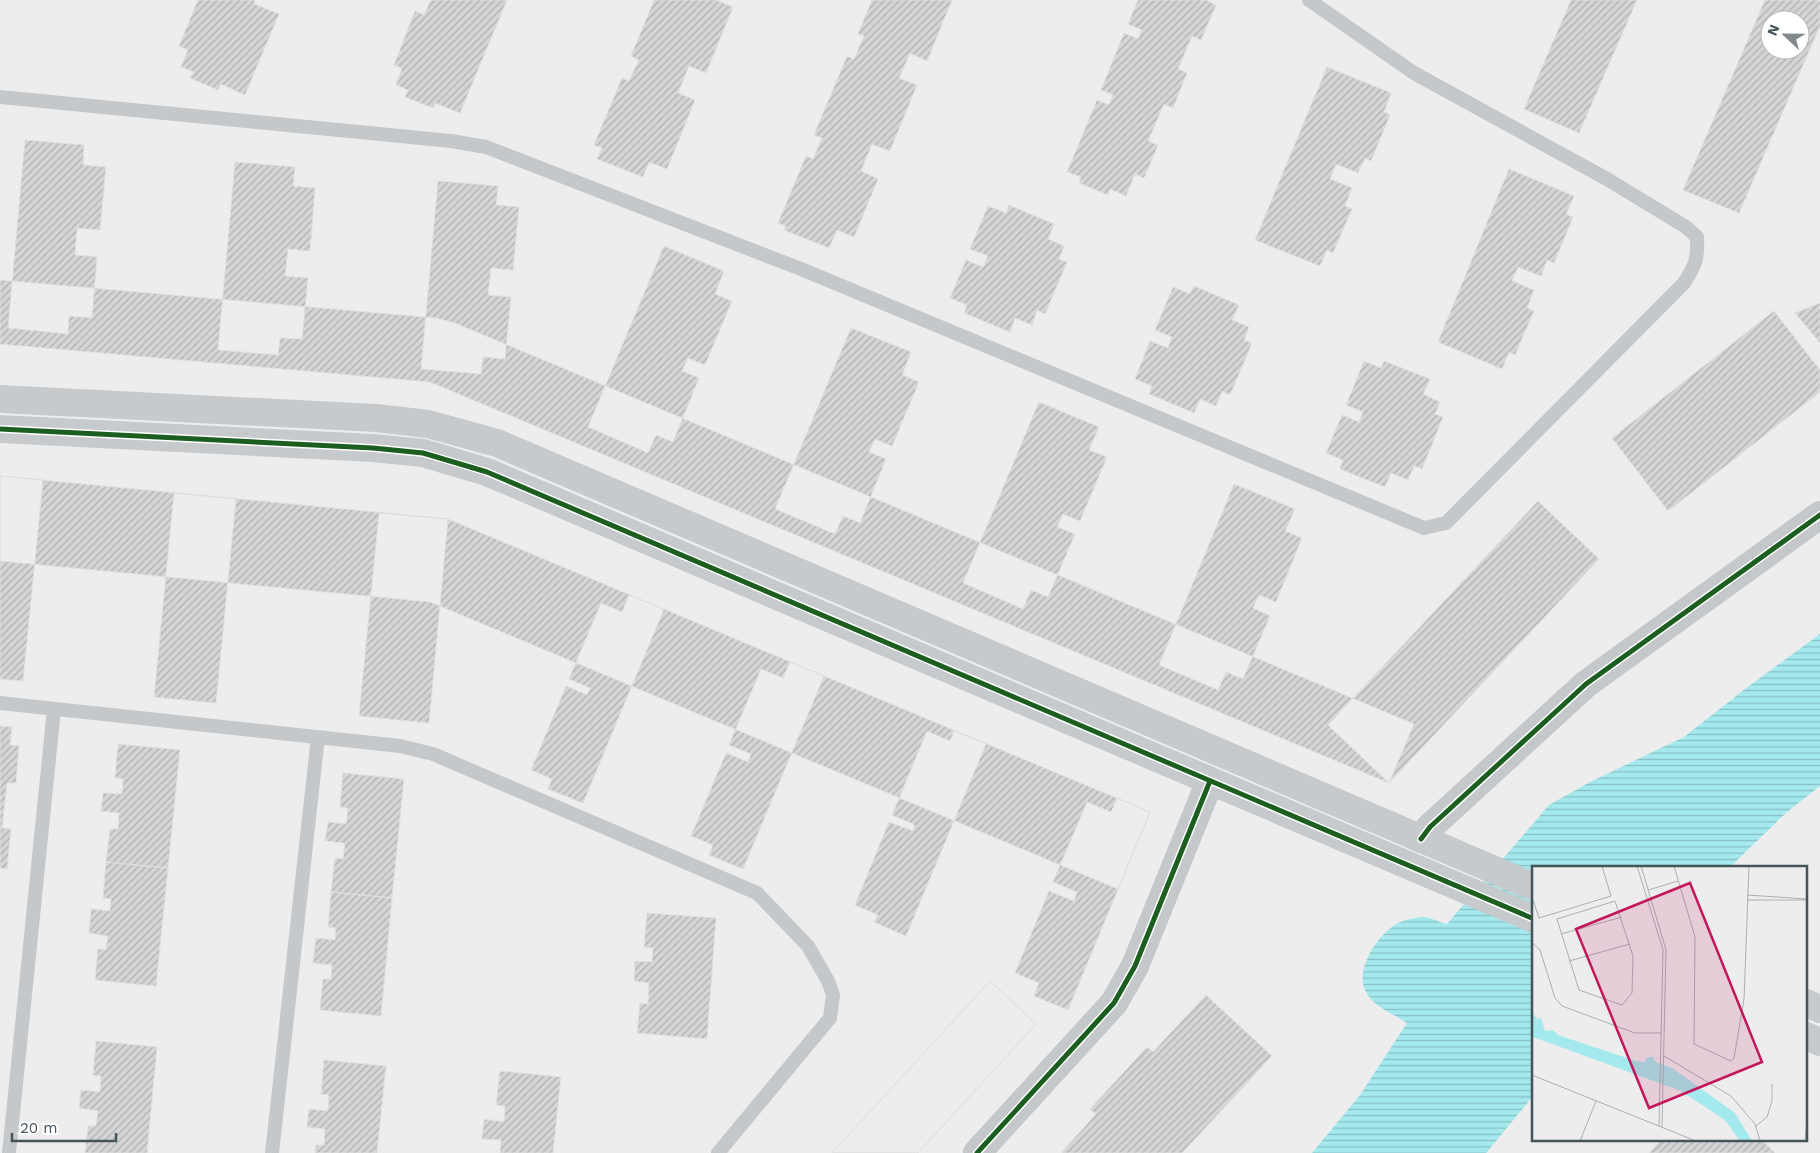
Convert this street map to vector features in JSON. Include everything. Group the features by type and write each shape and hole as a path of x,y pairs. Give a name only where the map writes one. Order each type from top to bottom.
{"street":[{"path":"0,399 376,418 428,424 497,444 1532,886"},
{"path":"0,429 373,448 423,453 469,466 487,472 1532,918"},
{"path":"1421,839 1430,827 1586,684 1820,515"},
{"path":"977,1153 1114,1003 1135,966 1210,781"},
{"path":"1808,1005 1820,1009"},
{"path":"1808,1037 1820,1042"}],"lane":[{"path":"0,97 451,141 486,147 801,269 1424,528 1446,523 1684,282 1695,267 1698,253 1697,237 1686,227 1607,179 1414,73 1309,0"},
{"path":"0,703 400,746 433,754 757,893 808,946 828,981 833,995 830,1018 718,1153"},
{"path":"10,1153 54,709"},
{"path":"272,1153 318,737"}],"water":[{"path":"1820,634 1820,786 1787,812 1731,866 1532,866 1532,1097 1486,1153 1312,1153 1360,1095 1407,1023 1378,1005 1368,996 1365,990 1363,972 1366,962 1383,935 1398,923 1418,917 1427,917 1447,924 1549,805 1590,782 1684,737"}],"building":[{"path":"198,0 255,0 254,4 279,14 245,95 221,84 218,90 190,78 194,72 181,67 188,50 179,46"},
{"path":"431,0 507,0 460,113 435,103 433,108 405,97 408,90 396,85 402,68 394,65 415,11 424,15"},
{"path":"654,0 716,0 733,7 706,73 689,66 678,93 695,100 667,169 649,162 643,177 597,159 602,148 594,145 622,78 629,81 639,60 631,56"},
{"path":"872,0 952,0 927,61 910,53 899,78 917,85 890,151 872,144 861,171 878,179 854,237 837,230 829,248 784,230 786,226 778,223 806,156 813,159 822,138 814,135 847,56 854,59 864,36 858,34"},
{"path":"1138,0 1206,0 1216,5 1201,40 1192,36 1178,69 1187,73 1173,108 1164,104 1148,141 1158,145 1144,178 1135,174 1126,196 1110,189 1108,195 1079,183 1081,177 1067,172 1097,100 1109,105 1113,95 1101,90 1124,33 1138,39 1142,30 1128,24"},
{"path":"1571,0 1637,0 1579,133 1524,109"},
{"path":"1765,0 1820,0 1820,26 1810,49 1810,10 1761,10"},
{"path":"1760,12 1760,60 1805,60 1739,213 1683,190"},
{"path":"1327,67 1391,93 1384,112 1390,115 1371,161 1365,158 1358,173 1336,164 1330,179 1352,188 1345,206 1352,209 1333,253 1327,250 1320,266 1255,240"},
{"path":"25,140 84,145 83,165 106,167 100,230 77,228 75,255 97,257 92,318 69,316 68,334 8,328"},
{"path":"235,162 295,167 293,186 315,188 310,251 288,249 285,276 308,278 302,339 280,338 278,355 218,350"},
{"path":"1509,169 1574,196 1566,214 1573,217 1554,263 1547,260 1541,276 1518,267 1512,281 1534,290 1527,308 1534,311 1515,355 1509,352 1502,369 1438,342"},
{"path":"438,181 498,186 496,205 519,207 513,270 491,268 488,295 511,297 505,359 483,357 481,374 421,369"},
{"path":"1009,205 1054,224 1048,239 1064,246 1059,259 1067,262 1045,314 1037,310 1032,325 1015,318 1010,332 964,313 967,305 950,298 966,260 983,267 988,256 970,249 988,206 1006,213"},
{"path":"664,246 724,271 715,294 732,301 705,365 688,358 682,371 699,378 673,442 656,435 648,453 588,427"},
{"path":"0,280 436,318 455,323 1414,724 1389,783 430,382 0,344"},
{"path":"1194,286 1239,305 1232,320 1249,327 1244,340 1252,343 1230,395 1222,391 1216,406 1200,399 1194,413 1149,394 1152,386 1135,379 1150,341 1168,348 1172,337 1155,330 1173,287 1190,294"},
{"path":"1820,303 1820,343 1795,313"},
{"path":"1774,311 1820,370 1820,392 1668,511 1612,438"},
{"path":"851,328 911,352 902,375 919,382 892,446 875,439 869,452 886,459 860,523 843,516 835,534 775,509"},
{"path":"1364,361 1381,368 1384,361 1430,379 1423,394 1440,402 1435,414 1443,417 1422,469 1414,466 1408,480 1391,473 1385,487 1340,469 1343,460 1326,453 1342,415 1359,422 1363,412 1346,405"},
{"path":"1039,402 1099,427 1089,450 1107,457 1080,521 1063,514 1057,527 1075,534 1048,597 1031,590 1023,609 963,583"},
{"path":"0,476 43,480 23,681 0,679"},
{"path":"0,476 448,519 1150,812 1118,889 430,602 0,561"},
{"path":"1234,484 1295,509 1285,531 1302,538 1276,602 1259,595 1253,608 1270,616 1243,679 1226,672 1218,690 1159,665"},
{"path":"174,493 236,499 216,703 154,697"},
{"path":"1538,501 1599,559 1389,783 1328,725"},
{"path":"379,513 448,519 429,723 359,716"},
{"path":"629,595 664,609 583,803 548,789 552,779 531,770 566,686 587,695 590,688 569,679 601,603 622,612"},
{"path":"790,662 824,676 743,869 709,855 713,845 691,836 726,753 748,762 751,754 729,745 761,669 783,678"},
{"path":"0,726 12,727 10,745 19,746 16,783 7,783 2,828 11,829 7,869 0,868"},
{"path":"927,731 950,741 954,731 986,744 906,936 874,922 878,915 855,905 889,822 913,831 915,825 892,815"},
{"path":"118,744 180,750 168,868 106,862 110,829 118,829 119,813 101,811 103,793 122,794 123,779 115,778"},
{"path":"343,773 404,779 392,898 331,892 335,858 343,859 345,843 325,841 328,822 346,824 348,808 340,807"},
{"path":"1117,798 1150,812 1068,1010 1034,996 1039,983 1015,973 1049,891 1074,901 1077,892 1053,882 1087,802 1111,812"},
{"path":"106,862 168,868 156,986 95,980 98,949 106,950 108,936 89,933 91,909 110,911 111,899 103,898"},
{"path":"331,892 392,898 381,1016 320,1010 323,979 331,979 332,965 313,963 316,938 335,940 336,928 328,927"},
{"path":"647,913 716,918 707,1039 637,1033 640,1003 648,1004 649,983 634,981 635,961 652,962 653,948 644,947"},
{"path":"990,981 1036,1024 918,1153 832,1153"},
{"path":"990,981 1036,1024 918,1153 832,1153"},
{"path":"1206,995 1272,1056 1182,1153 1063,1153 1096,1114 1090,1109 1147,1047 1153,1052"},
{"path":"96,1041 157,1047 147,1153 85,1153 88,1126 96,1126 98,1111 79,1108 81,1090 100,1092 101,1076 93,1075"},
{"path":"324,1060 386,1066 377,1153 315,1153 316,1145 324,1145 325,1129 307,1127 309,1109 328,1111 329,1095 321,1094"},
{"path":"500,1071 561,1077 553,1153 500,1153 501,1140 482,1139 484,1119 504,1122 505,1106 496,1105"},
{"path":"1661,1140 1762,1140 1775,1153 1649,1153"}],"cycle path":[{"path":"0,429 373,448 423,453 487,472 1532,918"},
{"path":"1421,839 1430,827 1586,684 1820,515"},
{"path":"977,1153 1114,1003 1135,966 1210,781"}]}
